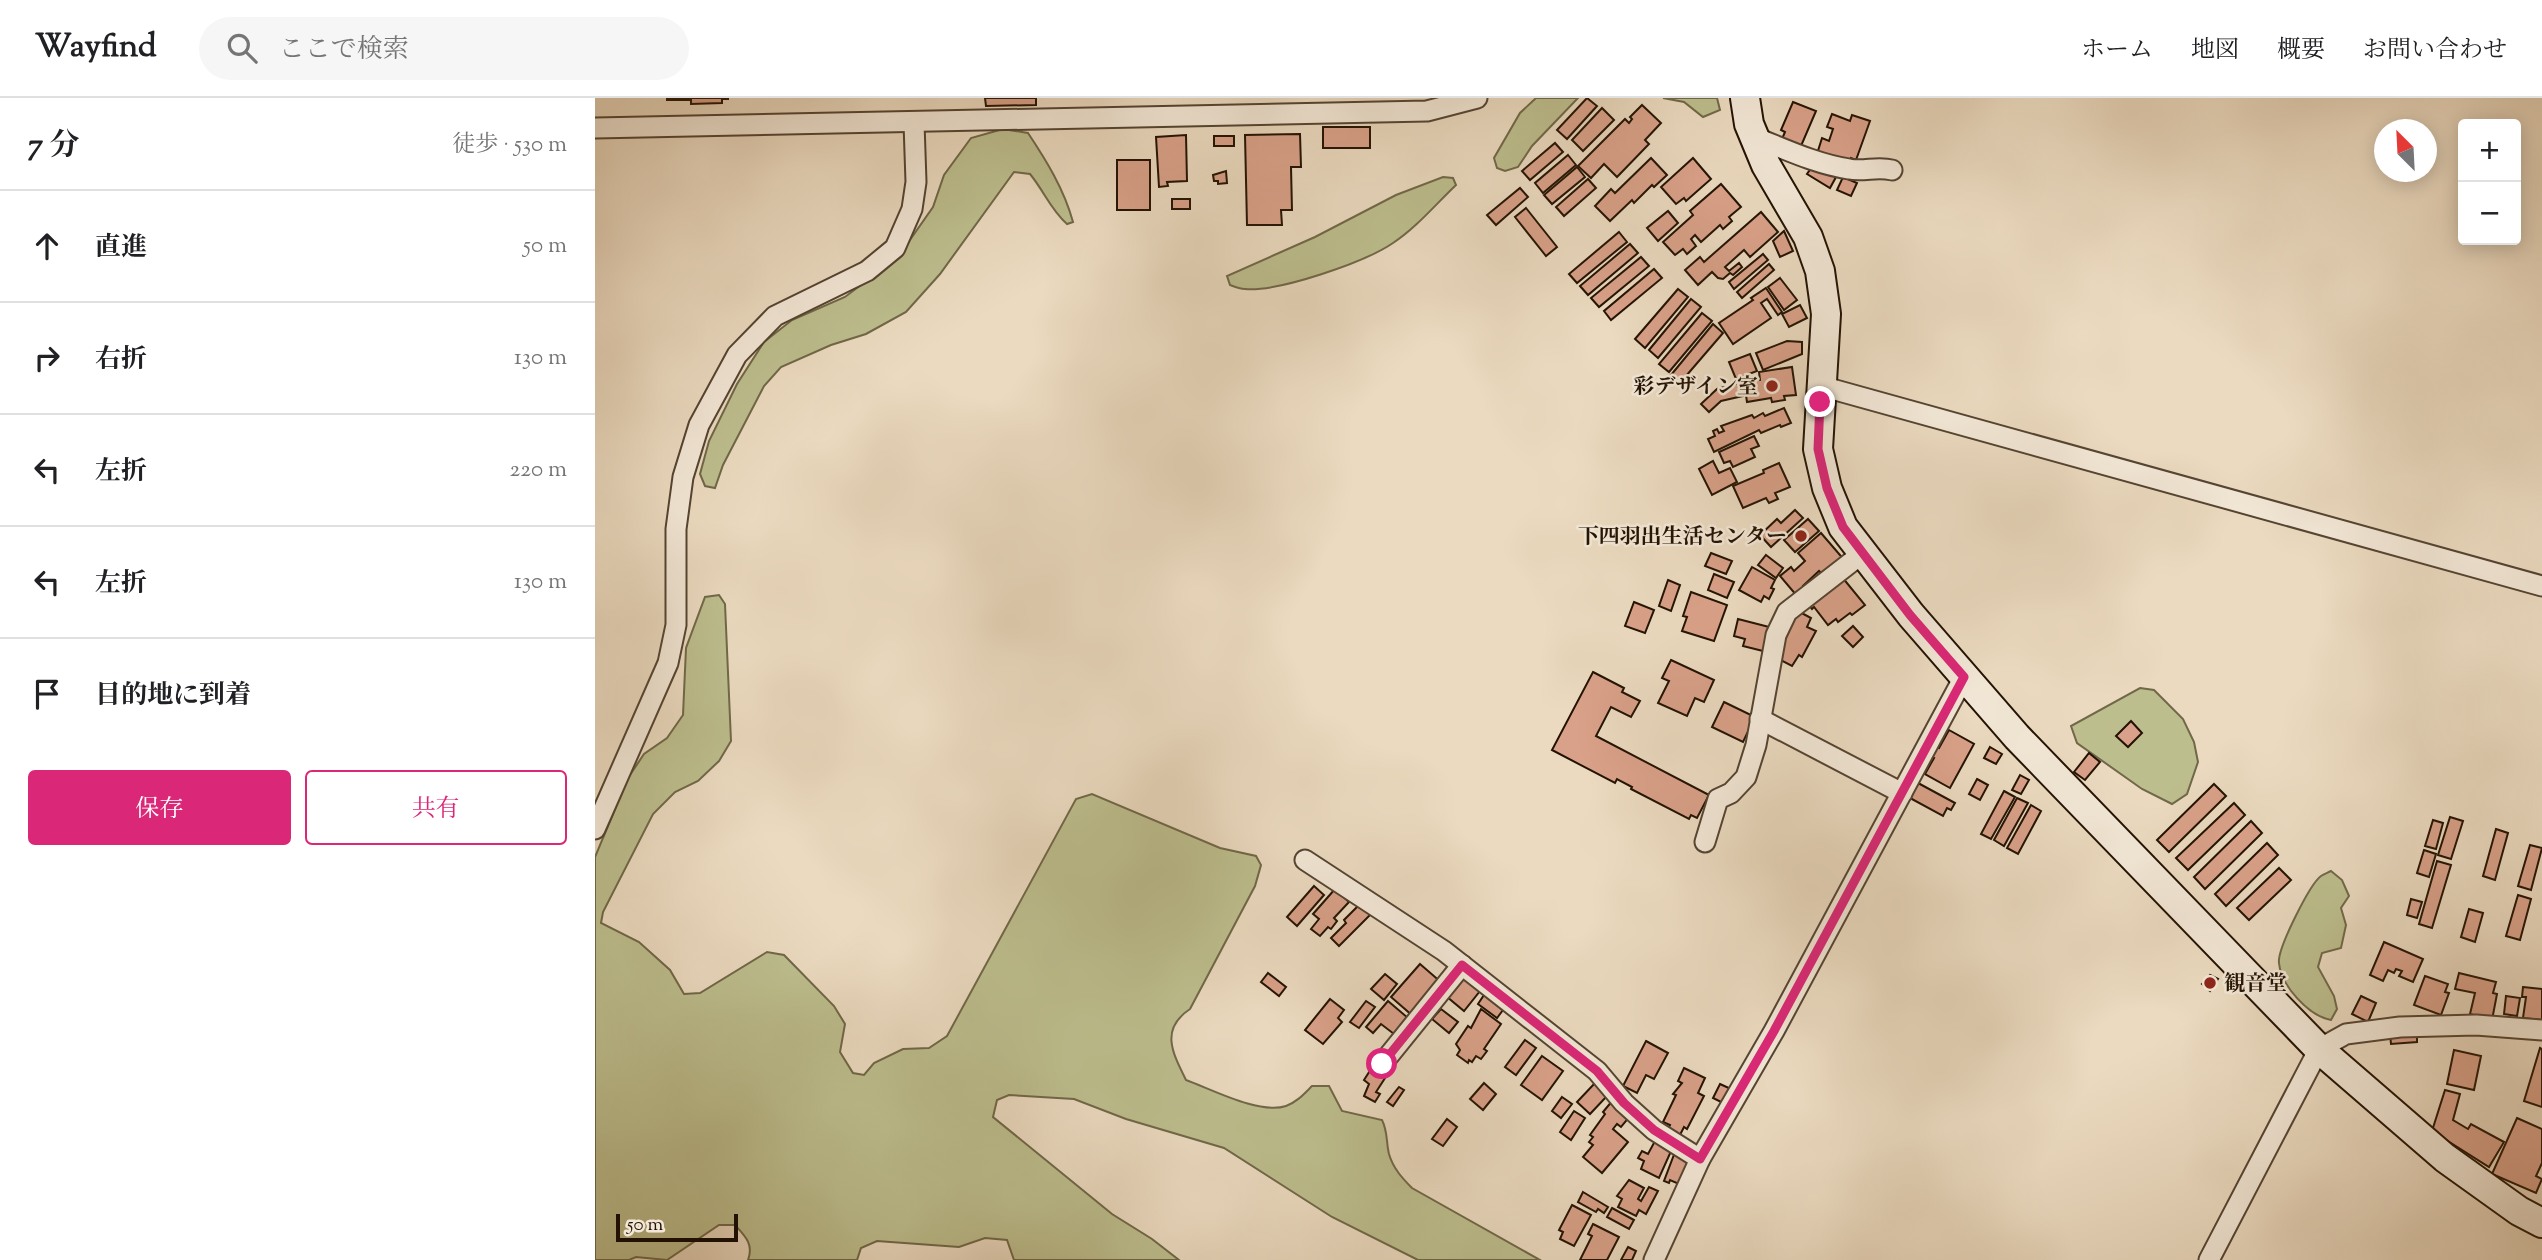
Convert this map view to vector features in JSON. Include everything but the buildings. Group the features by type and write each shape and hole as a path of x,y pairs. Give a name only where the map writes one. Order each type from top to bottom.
{"street":[{"path":"595,128 1427,111 1477,98"},
{"path":"1745,98 1749,124 1766,165 1808,237 1820,271 1826,314 1818,449 1827,488 1843,527 1910,615 2026,747 2319,1049 2445,1158 2519,1211 2542,1223"},
{"path":"595,829 668,663 676,625 676,530 683,477 699,425 737,355 775,316 867,271 895,248 912,209 916,182 914,123"},
{"path":"1754,137 1823,163 1851,170 1880,167 1892,170"},
{"path":"1821,386 2542,586"},
{"path":"1705,842 1718,799 1731,793 1746,777 1756,745 1776,635 1787,612 1863,553"},
{"path":"1654,1260 1700,1159 1774,1031 1964,677"},
{"path":"1760,719 1902,793"},
{"path":"1305,860 1462,965 1597,1071 1624,1103 1654,1130 1700,1159"},
{"path":"1382,1064 1462,965"},
{"path":"2209,1260 2319,1049 2346,1034 2400,1027 2476,1026 2542,1030"}],"green space":[{"path":"1536,98 1578,98 1532,146 1518,167 1505,171 1497,168 1494,158 1520,113"},
{"path":"1663,98 1717,98 1720,110 1703,117 1684,102"},
{"path":"1003,129 1028,133 1060,186 1073,222 1067,224 1061,219 1030,174 1014,172 940,274 906,312 866,334 831,345 781,367 764,386 723,465 715,488 705,486 700,474 709,441 737,384 764,342 792,320 845,297 898,257 933,207 944,175 971,138"},
{"path":"1443,177 1453,178 1456,185 1410,230 1380,251 1321,274 1279,286 1245,289 1230,285 1227,276 1315,237 1396,195"},
{"path":"719,595 725,604 731,741 719,761 698,781 675,792 653,814 603,912 601,923 639,942 670,970 684,994 700,993 767,952 784,955 834,1006 845,1024 840,1052 853,1073 864,1075 874,1063 903,1049 929,1048 947,1036 1076,799 1092,794 1220,848 1256,856 1261,865 1255,886 1190,1009 1175,1025 1172,1033 1173,1051 1186,1080 1250,1104 1275,1108 1294,1102 1312,1086 1329,1086 1342,1111 1382,1120 1391,1159 1412,1188 1540,1260 1418,1260 1332,1217 1224,1148 1126,1119 1074,1099 1009,1095 997,1100 993,1117 1112,1214 1179,1260 1014,1260 1007,1240 985,1238 959,1247 877,1241 861,1248 857,1260 748,1260 750,1249 742,1233 735,1225 719,1225 667,1260 636,1257 629,1260 595,1260 595,857 628,778 644,754 667,738 683,715 686,648 705,597"},
{"path":"2140,688 2154,690 2183,719 2194,742 2198,762 2187,794 2172,804 2142,789 2077,743 2071,726"},
{"path":"2331,871 2342,880 2349,896 2341,908 2346,925 2341,948 2322,953 2318,967 2334,996 2337,1009 2331,1020 2314,1013 2297,999 2285,981 2279,963 2283,945 2302,903 2316,881"}],"place":[{"name":"彩デザイン室","path":"1772,386"},
{"name":"下四羽出生活センター","path":"1801,536"},
{"name":"観音堂","path":"2210,983"}],"route":[{"path":"1382,1064 1462,965 1597,1071 1624,1103 1654,1130 1700,1159 1774,1031 1964,677 1910,615 1843,527 1827,488 1818,449 1820,402"}]}
